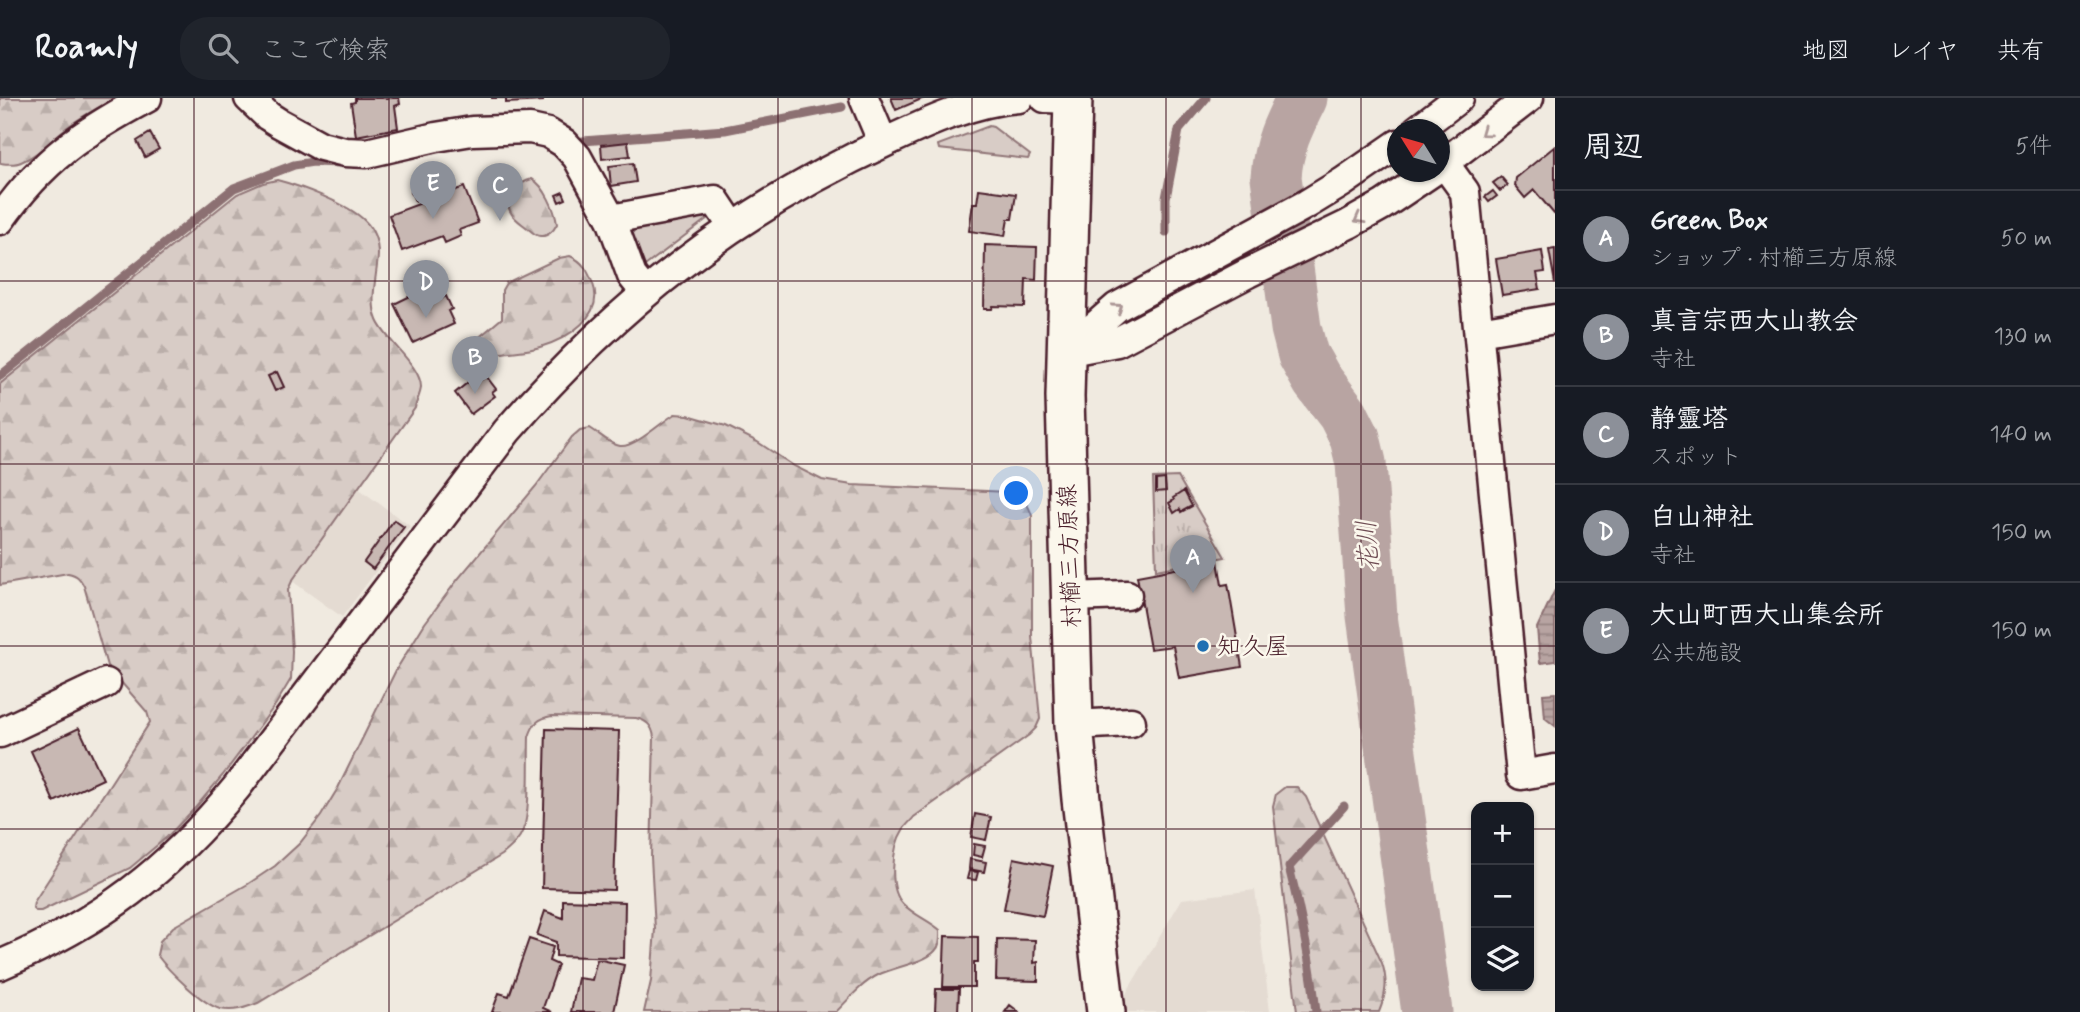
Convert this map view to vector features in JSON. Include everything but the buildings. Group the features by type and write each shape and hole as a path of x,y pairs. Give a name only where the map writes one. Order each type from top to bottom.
{"main road":[{"name":"村櫛三方原線","path":"1073,98 1065,433 1074,725 1106,1012"}],"street":[{"path":"0,220 17,195 70,143 101,122 147,98"},
{"path":"249,98 279,123 321,146 345,152 367,153 453,134 489,130 530,129 548,133 565,143 577,157 611,219 632,276 645,292"},
{"path":"863,98 883,143"},
{"path":"0,965 77,929 113,906 148,880 195,836 237,787 507,431 543,389 645,292 733,227 802,184 883,143 983,104 1019,98"},
{"path":"1045,98 1073,98"},
{"path":"1432,119 1459,98"},
{"path":"1450,158 1529,98"},
{"path":"1066,352 1117,307 1245,239 1343,182 1387,152"},
{"path":"1066,352 1117,342 1248,273 1349,225 1416,182"},
{"path":"1450,182 1465,192 1521,775 1555,769"},
{"path":"611,219 715,201 733,227"},
{"path":"1479,332 1555,319"},
{"path":"1070,597 1127,595"},
{"path":"0,733 106,683"},
{"path":"1074,725 1131,722"}],"shaded area":[{"path":"358,488 410,526 342,617 292,581"},
{"path":"1555,590 1555,661 1540,663 1537,628"},
{"path":"1555,693 1555,726 1545,718 1543,694"},
{"path":"1255,890 1270,1012 1125,1012 1124,997 1182,899"}],"green space":[{"path":"0,98 116,98 73,123 32,156 11,164 0,163"},
{"path":"989,126 1030,155 1028,159 939,149 938,145"},
{"path":"532,179 549,199 557,224 550,233 543,236 534,234 517,220 508,206 514,191"},
{"path":"277,180 336,202 358,215 371,228 378,250 375,313 381,328 415,370 419,379 421,389 415,408 292,581 288,590 291,679 276,704 223,775 167,837 130,868 36,911 33,908 34,902 150,722 147,712 107,666 84,586 78,577 68,573 0,585 0,384 237,194"},
{"path":"705,213 708,218 641,269 628,233 632,226"},
{"path":"570,256 582,264 593,284 594,306 589,316 572,332 540,347 470,357 467,350 469,346 502,318 502,290 506,283 559,258"},
{"path":"675,414 726,426 822,480 852,485 1009,492 1021,498 1029,507 1032,516 1032,636 1040,719 1029,735 914,817 903,830 896,847 893,868 898,897 907,908 940,930 937,949 924,959 872,978 836,1012 644,1012 651,981 655,929 651,857 652,729 636,718 552,716 543,718 534,725 529,737 526,822 519,838 502,855 258,1003 225,1010 213,1006 195,994 157,955 160,941 173,927 275,866 300,843 338,788 396,670 425,623 536,486 572,437 580,430 590,428 612,443 626,446"},
{"path":"1178,477 1225,557 1156,570 1153,478"},
{"path":"1285,787 1297,787 1306,797 1382,963 1385,988 1379,1012 1297,1012 1273,806 1276,794"}],"waterway":[{"path":"1166,232 1166,198 1179,130 1206,98"},
{"name":"花川","path":"1302,98 1284,136 1276,177 1296,328 1303,355 1317,380 1343,414 1355,438 1361,463 1372,616 1427,1012"},
{"path":"583,141 725,130 842,107"},
{"path":"0,376 234,188 294,165 313,162 341,163"},
{"path":"1316,1012 1305,939 1289,867 1344,806"}],"place":[{"name":"大山町西大山集会所","path":"433,219"},
{"name":"静靈塔","path":"500,221"},
{"name":"白山神社","path":"426,318"},
{"name":"真言宗西大山教会","path":"475,394"},
{"name":"Green Box","path":"1193,593"},
{"name":"知久屋","path":"1203,646"}]}
